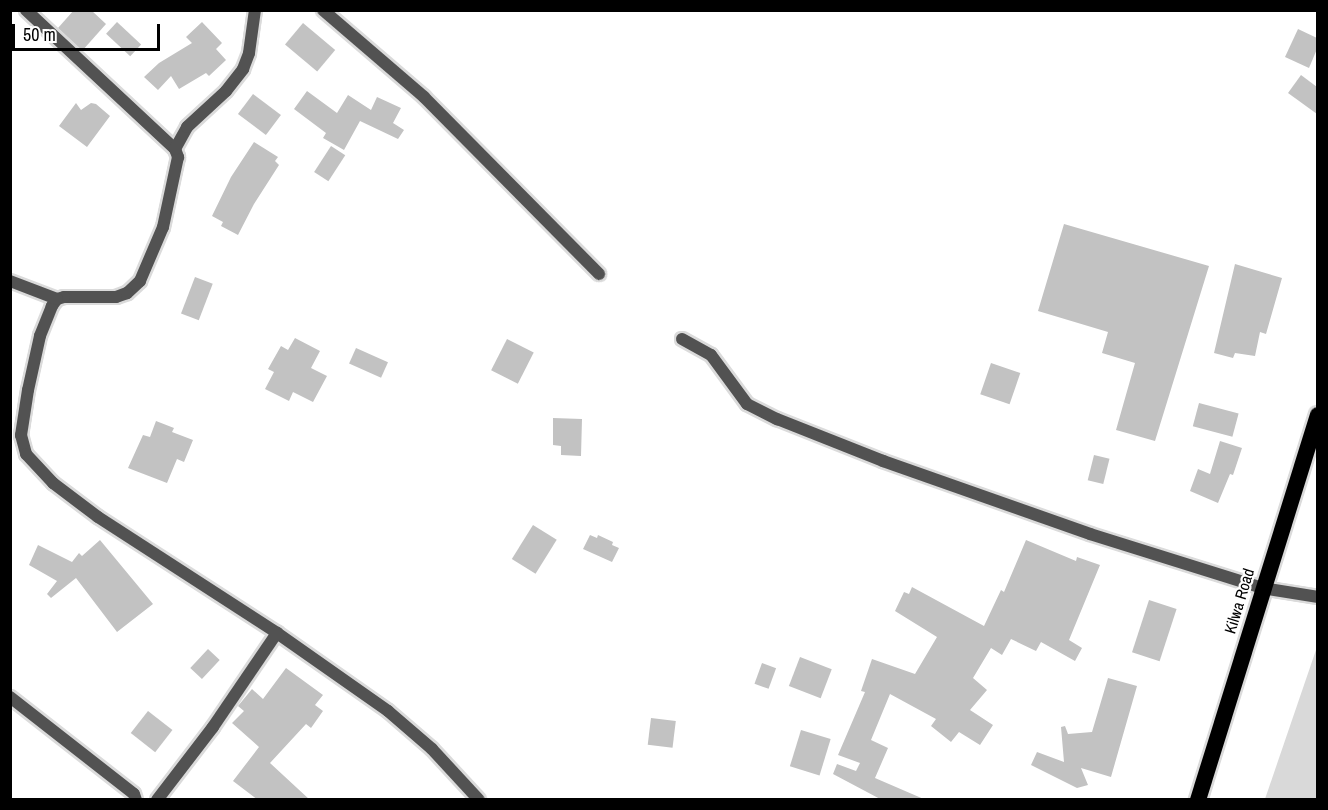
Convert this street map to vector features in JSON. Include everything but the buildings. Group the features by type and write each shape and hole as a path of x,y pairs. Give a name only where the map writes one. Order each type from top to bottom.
{"highway":[{"name":"Kilwa Road","path":"1198,800 1317,415"}],"street":[{"path":"10,281 57,299 116,297 127,293 140,281 163,227 172,195 178,157 175,149 26,10"},
{"path":"175,149 187,127 226,91 243,69 249,53 255,10"},
{"path":"322,10 424,97 578,256 599,274"},
{"path":"57,299 40,336 21,435 26,454 53,483 98,517 277,633 388,711 432,749 479,800"},
{"path":"682,339 711,355 747,404 777,418 883,460 1090,534 1262,588 1317,597"},
{"path":"10,444 21,435"},
{"path":"158,800 213,727 277,633"},
{"path":"10,697 134,794 136,800"}],"shaded area":[{"path":"1317,647 1317,799 1265,799"}]}
